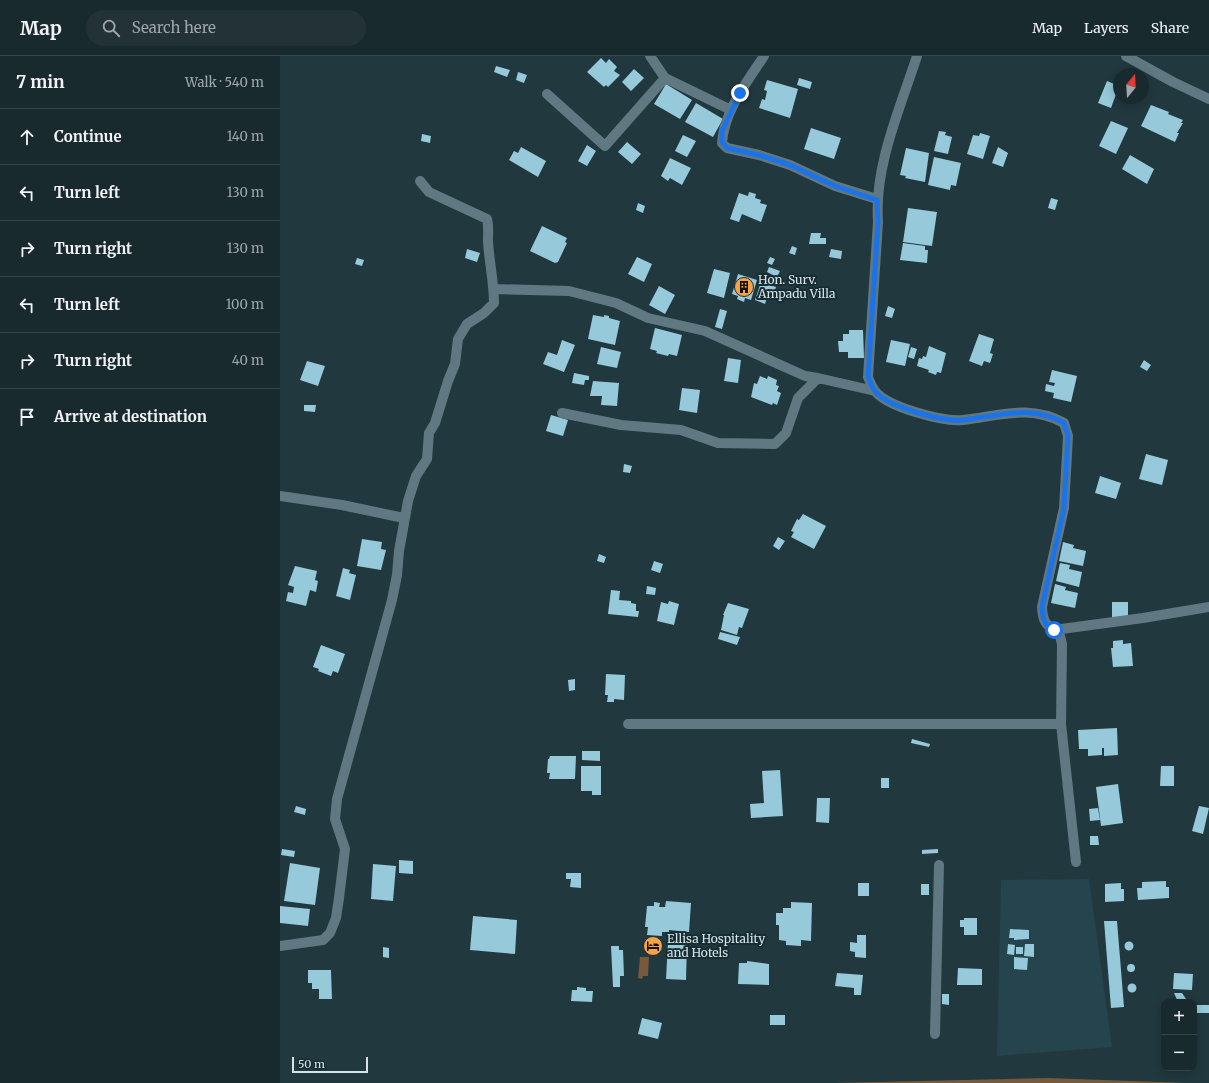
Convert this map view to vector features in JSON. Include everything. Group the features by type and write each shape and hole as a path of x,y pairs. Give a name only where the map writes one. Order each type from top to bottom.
{"street":[{"path":"650,56 665,78 731,110"},
{"path":"764,56 731,110 722,131 722,142 727,148 759,155 790,165 835,186 877,200"},
{"path":"917,56 888,147 877,200 878,222 868,377 875,391 887,401 905,409 931,416 961,420 1016,412 1052,417 1064,423 1068,436 1064,508 1042,607 1043,620 1048,627 1060,636 1062,644 1061,724 1076,862"},
{"path":"1126,56 1173,82 1209,99"},
{"path":"548,94 605,146 665,78"},
{"path":"280,946 323,940 330,933 336,918 345,850 334,820 337,799 392,600 397,575 404,518 416,476 427,460 429,433 435,424 448,381 455,364 458,339 467,324 490,308 494,303 494,289 488,241 489,227 487,219 428,192 420,181"},
{"path":"494,289 569,291 616,303 648,318 705,331 805,376 875,391"},
{"path":"562,413 621,426 681,430 718,443 775,444 786,433 798,398 818,378"},
{"path":"280,496 404,518"},
{"path":"1054,630 1143,618 1209,606"},
{"path":"628,724 1061,724"},
{"path":"935,1034 939,865"}],"shaded area":[{"path":"1089,879 1112,1047 997,1056 1001,880"},
{"path":"640,957 649,957 648,976 643,976 642,979 638,978"},
{"path":"1048,1078 1188,1083 834,1083"}],"building":[{"path":"601,58 606,63 609,59 617,67 614,71 620,75 608,87 606,85 604,87 587,72"},
{"path":"496,66 510,70 507,77 494,72"},
{"path":"634,69 644,78 631,91 622,82"},
{"path":"518,72 527,75 524,83 516,80"},
{"path":"799,78 812,82 810,89 797,85"},
{"path":"767,80 798,89 790,118 759,108 762,99 765,100 767,91 764,90"},
{"path":"1107,81 1113,84 1113,102 1111,108 1098,103"},
{"path":"666,84 692,100 680,119 654,104"},
{"path":"696,103 723,119 713,137 685,122"},
{"path":"1151,105 1169,112 1168,114 1183,120 1175,142 1141,126"},
{"path":"1111,121 1128,128 1116,154 1099,146"},
{"path":"811,128 841,138 834,159 804,149"},
{"path":"939,131 946,132 945,135 952,137 948,154 934,151"},
{"path":"980,133 990,136 983,159 967,154 973,135 979,136"},
{"path":"422,134 431,136 430,143 421,141"},
{"path":"683,135 696,141 687,157 675,151"},
{"path":"627,142 641,154 632,164 618,152"},
{"path":"587,145 596,151 587,166 578,161"},
{"path":"521,147 546,161 538,177 509,160 514,151 518,153"},
{"path":"998,147 1008,153 1003,167 992,163"},
{"path":"906,148 929,153 925,182 905,178 906,176 900,175"},
{"path":"1130,155 1154,169 1147,184 1122,169"},
{"path":"934,157 961,163 956,186 951,185 950,190 928,185"},
{"path":"670,158 691,168 682,185 670,178 668,181 661,176"},
{"path":"749,192 756,194 755,198 761,200 760,203 767,205 761,222 742,214 739,222 730,219 739,193 748,196"},
{"path":"1051,198 1058,200 1055,210 1048,208"},
{"path":"638,203 645,206 643,213 636,210"},
{"path":"908,208 937,212 932,246 903,242"},
{"path":"542,226 567,238 565,242 567,243 558,262 555,263 530,251"},
{"path":"811,233 821,233 820,238 826,238 826,244 809,244"},
{"path":"903,243 925,246 925,250 928,250 927,263 900,260"},
{"path":"792,246 797,248 795,255 789,253"},
{"path":"467,249 480,253 477,262 465,258"},
{"path":"831,249 842,251 841,259 829,257"},
{"path":"637,257 652,264 644,282 628,274"},
{"path":"770,257 775,259 772,265 767,263"},
{"path":"357,258 364,260 362,266 355,264"},
{"path":"769,267 780,271 777,277 767,272"},
{"path":"714,269 730,273 724,298 707,293"},
{"name":"Hon. Surv. Ampadu Villa","path":"738,274 757,280 751,300 745,298 744,302 737,299 738,296 732,294"},
{"path":"761,282 776,287 773,296 768,294 765,304 755,300"},
{"path":"659,286 675,295 665,314 649,305"},
{"path":"888,306 895,309 892,318 885,316"},
{"path":"720,309 727,311 722,329 715,327"},
{"path":"593,315 604,317 604,315 609,316 609,318 620,321 615,345 588,339"},
{"path":"655,328 682,335 677,356 669,354 668,356 656,353 657,351 650,349"},
{"path":"849,330 863,330 864,358 848,358 848,352 839,352 838,341 843,341 843,334 849,334"},
{"path":"979,334 994,339 990,353 993,354 990,363 984,361 982,366 969,361"},
{"path":"562,340 575,345 564,372 543,364 548,352 557,355"},
{"path":"891,340 910,344 905,366 886,362"},
{"path":"929,346 946,353 941,373 937,372 936,375 928,372 929,370 917,366 919,358 922,359 923,356 926,357"},
{"path":"601,347 621,352 617,368 597,364"},
{"path":"911,347 917,349 914,359 908,357"},
{"path":"728,358 741,360 738,383 724,381"},
{"path":"1144,360 1151,365 1147,371 1140,367"},
{"path":"307,361 325,366 318,386 300,380"},
{"path":"1052,370 1077,376 1071,402 1053,398 1054,393 1045,391 1046,384 1054,386 1055,383 1049,382"},
{"path":"574,373 589,376 589,380 585,380 584,385 572,383"},
{"path":"760,376 767,379 768,376 777,380 776,385 779,386 777,391 781,393 777,405 773,403 772,405 751,397 754,383 757,384"},
{"path":"593,381 619,383 617,406 601,405 602,396 590,396"},
{"path":"682,388 700,390 697,413 679,410"},
{"path":"304,405 316,405 315,412 304,411"},
{"path":"551,415 568,420 563,436 546,431"},
{"path":"1146,454 1168,460 1162,485 1139,479"},
{"path":"624,464 632,466 630,473 623,472"},
{"path":"1100,476 1121,483 1116,499 1095,493"},
{"path":"803,514 826,526 814,549 791,537 794,532 791,531 797,519 799,520"},
{"path":"778,537 785,541 779,550 773,546"},
{"path":"362,539 382,542 381,549 386,550 381,570 357,566"},
{"path":"1063,542 1074,545 1073,548 1086,551 1083,566 1059,561"},
{"path":"599,554 606,557 604,563 597,561"},
{"path":"654,561 663,564 660,573 651,570"},
{"path":"1060,563 1070,565 1069,569 1082,572 1079,587 1056,581"},
{"path":"295,566 317,571 315,580 318,581 316,592 310,590 306,606 286,601 288,592 293,593 294,587 288,585"},
{"path":"343,568 350,570 349,573 356,575 350,600 336,596"},
{"path":"1055,584 1066,587 1065,590 1078,593 1075,608 1051,603"},
{"path":"647,586 656,588 655,595 646,594"},
{"path":"611,590 620,591 619,600 631,601 631,603 636,604 636,611 639,611 638,617 608,614"},
{"path":"669,601 679,604 674,625 657,621 661,602 668,604"},
{"path":"1112,602 1128,602 1128,618 1112,618"},
{"path":"728,603 749,609 742,628 739,627 737,635 721,630 723,615"},
{"path":"720,632 740,637 737,645 718,639"},
{"path":"1123,640 1123,644 1131,643 1133,666 1113,667 1111,648 1113,648 1113,641"},
{"path":"321,645 345,654 338,673 333,671 331,676 318,671 319,669 313,667"},
{"path":"606,674 625,675 624,700 614,699 614,702 607,702 608,695 605,695"},
{"path":"575,679 575,690 569,691 568,680"},
{"path":"1117,728 1118,755 1104,756 1104,748 1102,748 1102,755 1088,756 1088,749 1079,749 1078,730"},
{"path":"912,739 930,744 929,747 911,743"},
{"path":"582,751 600,751 600,761 582,760"},
{"path":"550,756 576,756 575,779 549,779 550,773 547,773 548,759"},
{"path":"581,766 601,766 601,795 592,795 592,791 581,791"},
{"path":"1161,766 1174,766 1174,786 1160,786"},
{"path":"780,770 783,816 751,818 750,804 764,803 762,771"},
{"path":"881,778 889,778 889,788 881,788"},
{"path":"1118,784 1123,823 1101,826 1096,787"},
{"path":"817,798 830,798 829,823 816,822"},
{"path":"296,806 306,809 305,815 294,812"},
{"path":"1199,806 1209,808 1203,834 1192,831"},
{"path":"1098,808 1100,820 1090,821 1089,809"},
{"path":"1090,836 1098,836 1099,845 1090,845"},
{"path":"282,849 295,851 294,857 281,855"},
{"path":"938,849 938,853 922,854 922,850"},
{"path":"399,860 413,861 413,874 399,873"},
{"path":"290,863 320,868 315,905 284,901"},
{"path":"373,864 396,866 393,901 371,899"},
{"path":"566,873 581,873 581,888 570,887 571,879 566,879"},
{"path":"1166,881 1166,887 1169,887 1169,898 1138,900 1137,888 1142,888 1142,882"},
{"path":"858,883 869,883 869,896 858,896"},
{"path":"1121,883 1121,889 1124,889 1124,901 1105,902 1105,884"},
{"path":"921,884 929,884 929,895 921,895"},
{"path":"666,901 691,903 689,932 669,930 669,932 662,932 662,936 647,935 648,927 645,927 647,906 654,906 654,902 660,903 659,907 665,907"},
{"path":"791,902 812,903 811,941 801,940 801,946 786,945 786,941 779,940 779,925 776,925 776,913 783,913 783,908 791,908"},
{"path":"280,906 310,909 308,926 280,923"},
{"path":"473,916 517,920 515,954 470,950"},
{"path":"964,918 977,918 977,935 964,935 964,927 960,927 960,920 964,920"},
{"path":"1104,921 1117,921 1124,1007 1111,1008"},
{"path":"1010,929 1029,930 1029,939 1014,940 1014,938 1009,938"},
{"path":"857,935 866,935 866,958 855,957 855,952 850,951 850,942 857,943"},
{"path":"668,942 687,943 686,980 666,979"},
{"path":"1127,942 1131,942 1133,946 1131,950 1127,950 1125,948 1125,944"},
{"path":"1008,944 1015,945 1014,955 1007,954"},
{"path":"1025,944 1034,944 1034,957 1024,956"},
{"path":"611,946 619,946 619,950 623,950 624,976 620,976 620,987 613,987"},
{"path":"383,947 389,948 389,958 383,957"},
{"path":"1016,947 1023,947 1023,954 1016,954"},
{"path":"1014,957 1028,958 1027,970 1014,969"},
{"path":"747,961 769,964 769,985 738,984 739,963 747,963"},
{"path":"1129,964 1133,964 1135,968 1133,972 1129,972 1127,970 1127,966"},
{"path":"958,968 982,969 982,985 957,985"},
{"path":"308,970 331,970 332,999 319,999 319,989 312,989 312,983 308,983"},
{"path":"837,973 863,975 861,995 854,995 854,988 835,986"},
{"path":"1174,973 1193,974 1192,990 1173,989"},
{"path":"1130,984 1134,984 1136,988 1134,992 1130,992 1128,990 1128,986"},
{"path":"577,987 586,988 586,991 593,991 592,1002 571,1001 572,990 577,990"},
{"path":"1174,993 1182,993 1186,999 1177,999"},
{"path":"942,994 949,994 949,1005 942,1004"},
{"path":"1197,1005 1209,1005 1209,1013 1197,1013"},
{"path":"770,1015 785,1015 785,1025 770,1025"},
{"path":"642,1018 662,1023 658,1039 638,1034"}],"place":[{"name":"Hon. Surv. Ampadu Villa","path":"744,287"},
{"name":"Ellisa Hospitality and Hotels","path":"653,946"}],"route":[{"path":"740,93 722,131 722,142 727,148 759,155 790,165 835,186 877,200 878,222 868,377 875,391 887,401 905,409 931,416 961,420 1016,412 1052,417 1064,423 1068,436 1064,486 1064,508 1042,607 1043,620 1048,627 1054,630"}]}
